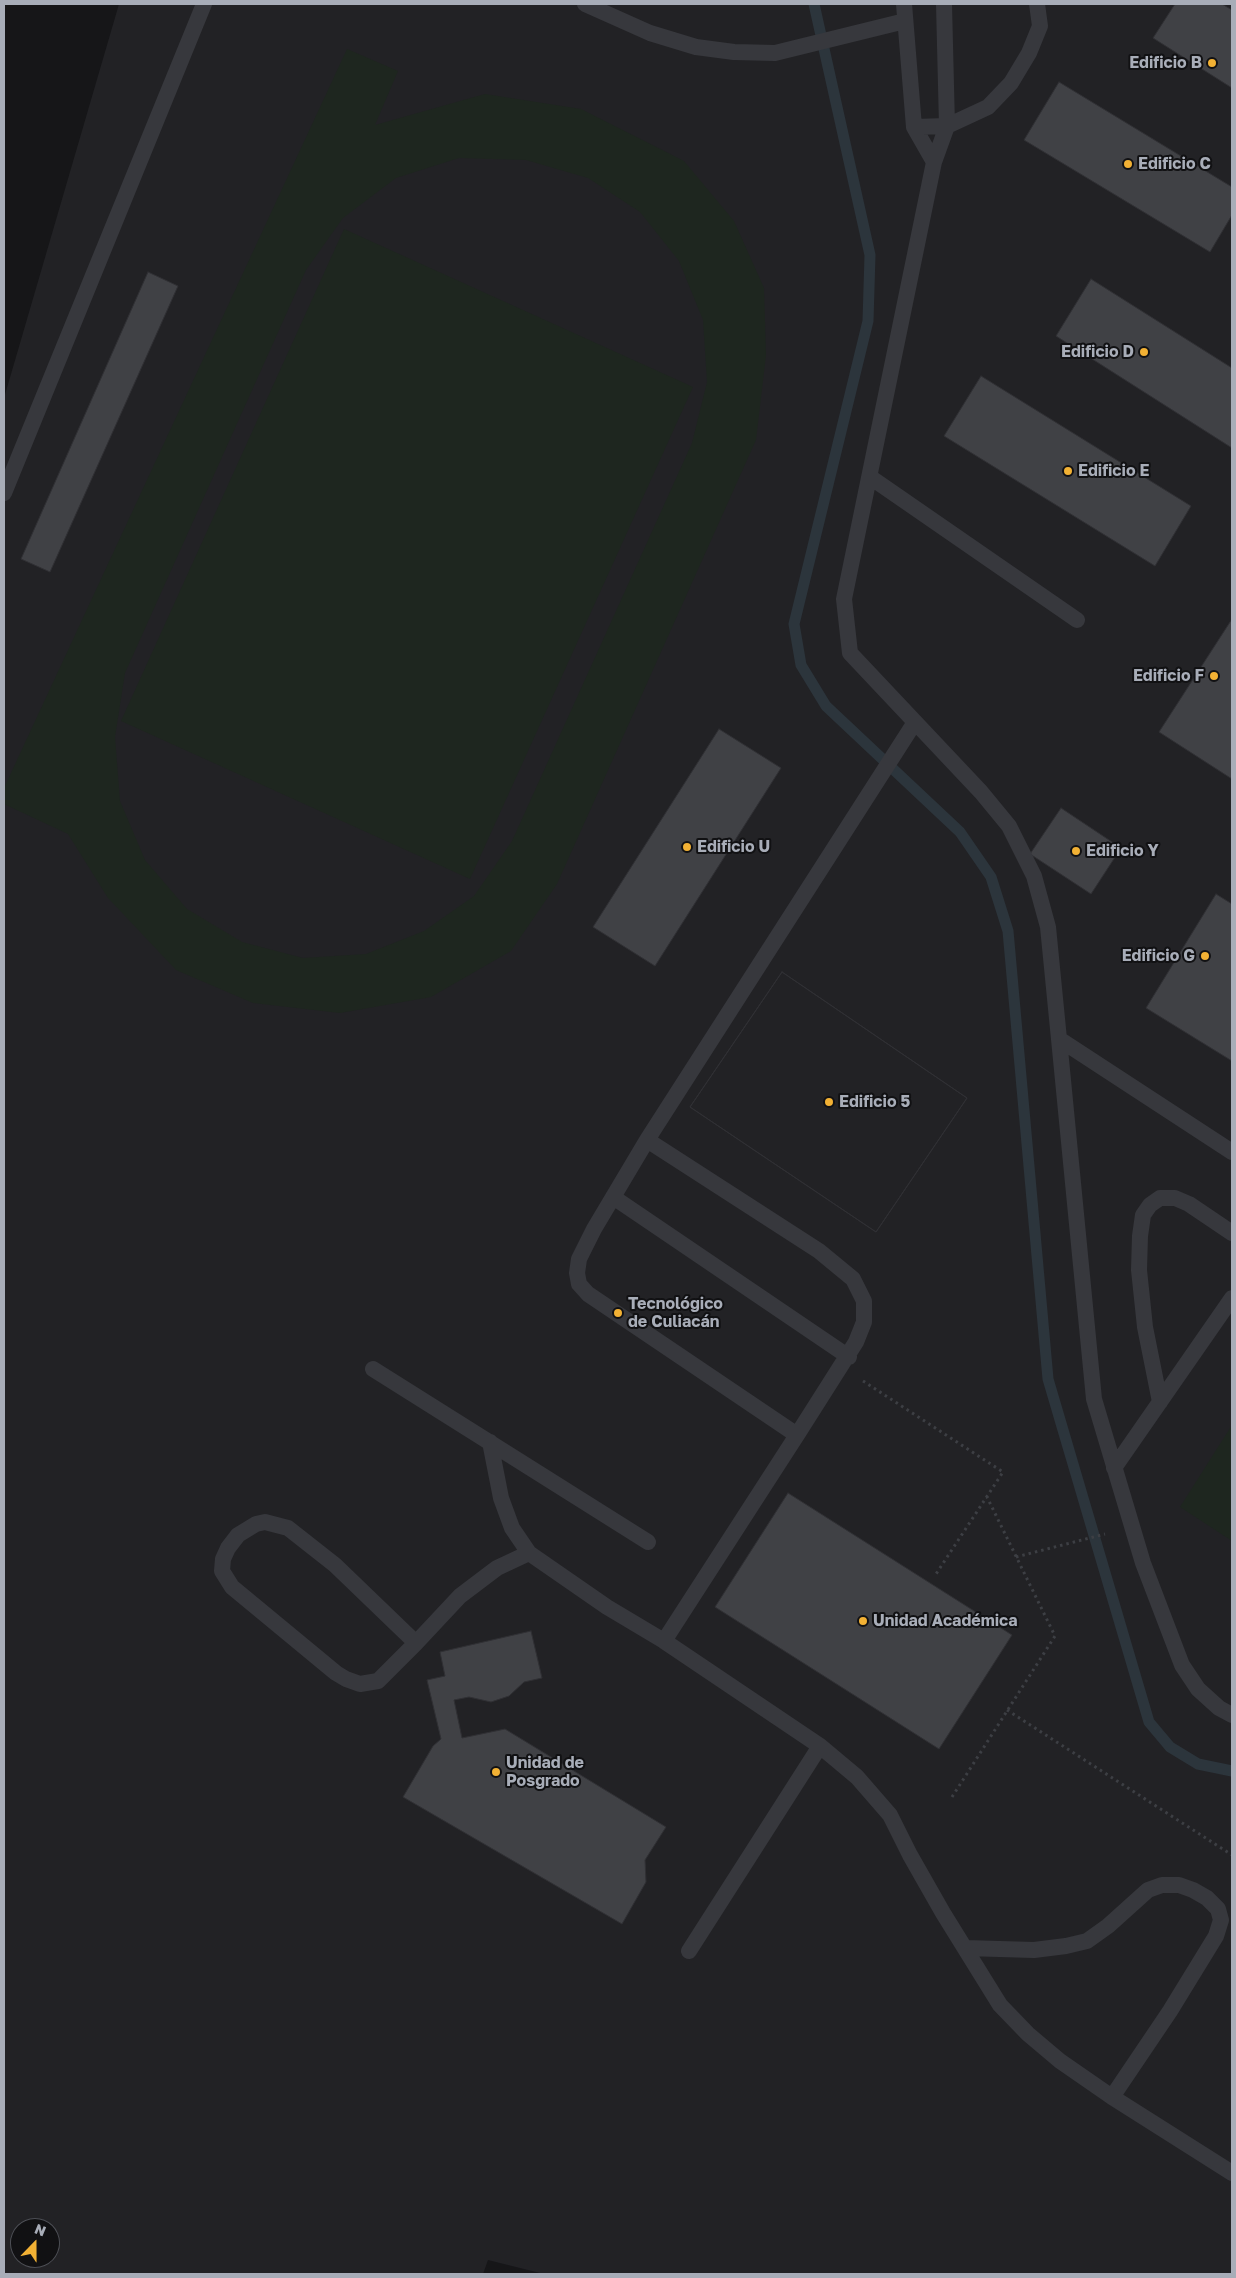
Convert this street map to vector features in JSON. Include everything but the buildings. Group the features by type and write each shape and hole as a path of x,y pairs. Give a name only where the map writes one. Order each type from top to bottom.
{"lane":[{"path":"4,493 204,4"},
{"path":"585,4 650,32 696,47 734,52 776,53 905,21"},
{"path":"904,4 914,127 934,162"},
{"path":"944,4 947,126 934,162 844,599 850,653 981,792 1009,826 1034,876 1048,928 1094,1399 1143,1563 1182,1665 1198,1689 1218,1708 1232,1715"},
{"path":"914,127 947,126 988,107 1012,83 1029,53 1040,26 1038,4"},
{"path":"870,477 1077,620"},
{"path":"797,1435 588,1294 579,1284 576,1273 579,1259 647,1140 915,722"},
{"path":"1059,1039 1232,1152"},
{"path":"647,1140 819,1252 853,1279 864,1301 864,1322 845,1362 664,1641"},
{"path":"613,1197 845,1362"},
{"path":"1160,1402 1145,1327 1139,1270 1143,1215 1150,1204 1160,1198 1175,1198 1189,1204 1232,1233"},
{"path":"1114,1468 1232,1298"},
{"path":"373,1369 648,1542"},
{"path":"490,1442 501,1498 512,1528 529,1553 820,1746 857,1777 890,1815 910,1855 965,1948 1006,2011 1060,2061 1112,2097 1232,2173"},
{"path":"416,1643 336,1564 288,1528 265,1522 247,1528 228,1548 223,1559 222,1571 232,1587 294,1640 346,1679 360,1684 378,1681 416,1643 460,1596 497,1568 529,1553"},
{"path":"689,1950 820,1746"},
{"path":"965,1948 1034,1950 1087,1941 1108,1926 1148,1890 1162,1885 1179,1885 1193,1890 1207,1898 1218,1909 1221,1920 1216,1936 1170,2011 1112,2097"}],"path":[{"path":"845,1362 1003,1472 936,1574"},
{"path":"952,1797 1055,1636 987,1497"},
{"path":"1016,1557 1109,1533"},
{"path":"1007,1710 1232,1855"}],"shaded area":[{"name":"Tecnológico de Culiacán","path":"119,4 1232,4 1232,2274 544,2274 488,2260 483,2274 4,2274 4,398"},
{"path":"347,49 398,71 375,125 485,94 581,109 684,161 734,221 764,288 766,355 756,440 557,884 511,951 431,997 340,1013 253,1003 176,970 108,898 68,834 4,804 4,788","holes":["459,158 526,160 588,178 640,212 679,261 703,320 707,382 692,443 512,841 474,896 424,931 366,954 303,958 242,942 187,909 145,860 120,801 115,737 125,673 306,270 343,218 396,178"]},
{"path":"344,229 693,387 470,879 121,721"},
{"path":"1232,1425 1232,1541 1180,1507"}],"waterway":[{"path":"814,4 870,255 868,321 794,624 801,665 826,706 960,832 991,877 1008,931 1048,1379 1149,1722 1170,1747 1198,1764 1232,1771"}],"place":[{"name":"Edificio B","path":"1212,63"},
{"name":"Edificio C","path":"1128,164"},
{"name":"Edificio D","path":"1144,352"},
{"name":"Edificio E","path":"1068,471"},
{"name":"Edificio F","path":"1214,676"},
{"name":"Edificio U","path":"687,847"},
{"name":"Edificio Y","path":"1076,851"},
{"name":"Edificio G","path":"1205,956"},
{"name":"Edificio 5","path":"829,1102"},
{"name":"Tecnológico de Culiacán","path":"618,1313"},
{"name":"Unidad Académica","path":"863,1621"},
{"name":"Unidad de Posgrado","path":"496,1772"}]}
